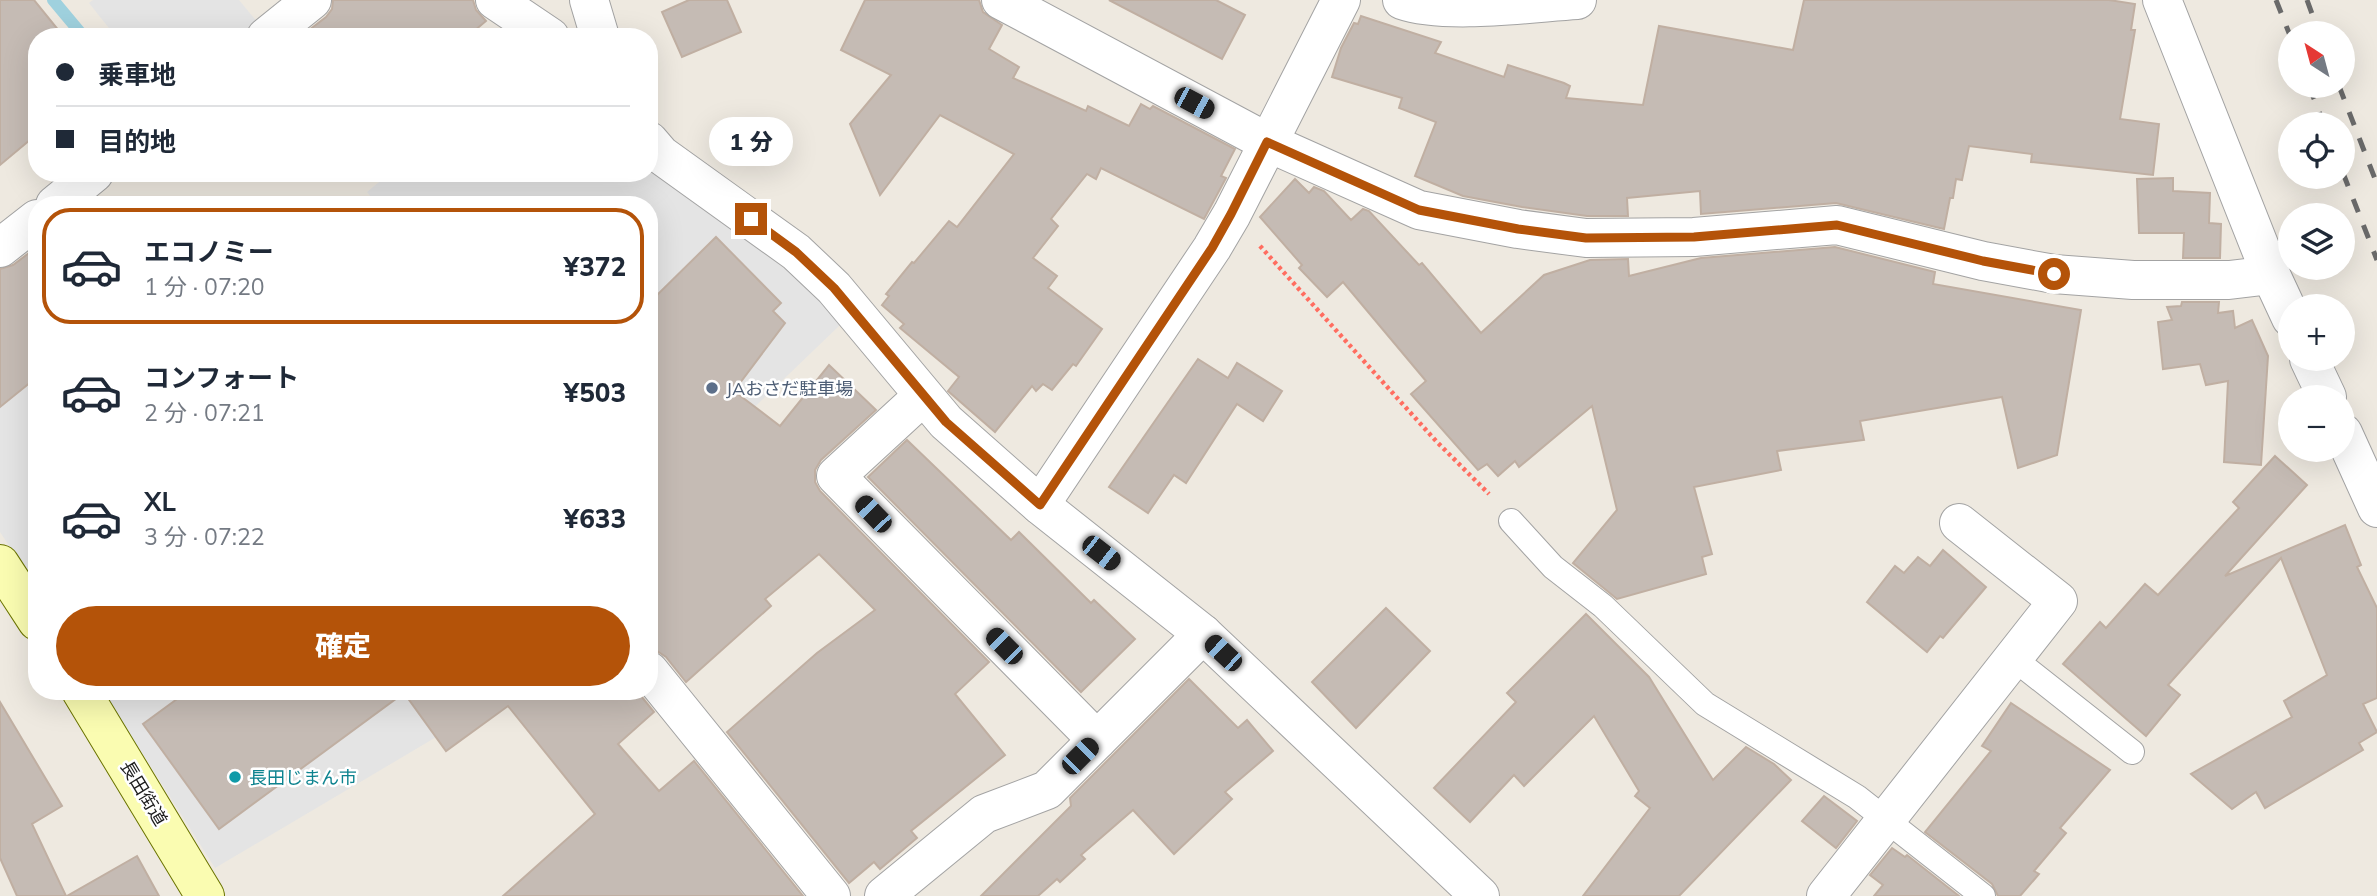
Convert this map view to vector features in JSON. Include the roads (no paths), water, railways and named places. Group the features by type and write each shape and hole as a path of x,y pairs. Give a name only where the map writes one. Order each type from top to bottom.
{"main road":[{"path":"0,564 28,607"},
{"name":"長田街道","path":"86,700 205,896"}],"street":[{"path":"277,28 312,0"},
{"path":"495,0 537,28"},
{"path":"589,0 597,28"},
{"path":"1001,0 1267,142 1419,210 1518,229 1586,238 1694,237 1837,225 1983,261 2054,274 2133,281 2229,280 2272,275"},
{"path":"1040,505 1212,248 1341,0"},
{"path":"1402,0 1416,5 1454,6 1577,0"},
{"path":"2162,0 2280,294"},
{"path":"658,152 796,252 834,288 946,422 1040,505 1203,634 1480,896"},
{"path":"65,196 83,182"},
{"path":"0,248 28,226"},
{"path":"923,396 836,476 1097,740"},
{"path":"2355,459 2377,508"},
{"path":"1826,896 2058,601 1959,523"},
{"path":"884,896 984,814 1047,790 1203,634"},
{"path":"658,682 831,896"}],"lane":[{"path":"1504,512 1553,567 1603,606 1705,704 1857,797 1983,896"},
{"path":"2013,658 2132,752"}],"waterway":[{"path":"53,0 76,28"}],"railway":[{"path":"2276,0 2284,21"},
{"path":"2307,0 2315,21"},
{"path":"2314,98 2319,112"},
{"path":"2344,98 2377,184"},
{"path":"2349,189 2377,260"}],"place":[{"name":"JAおさだ駐車場","path":"712,388"},
{"name":"長田じまん市","path":"235,777"}]}
